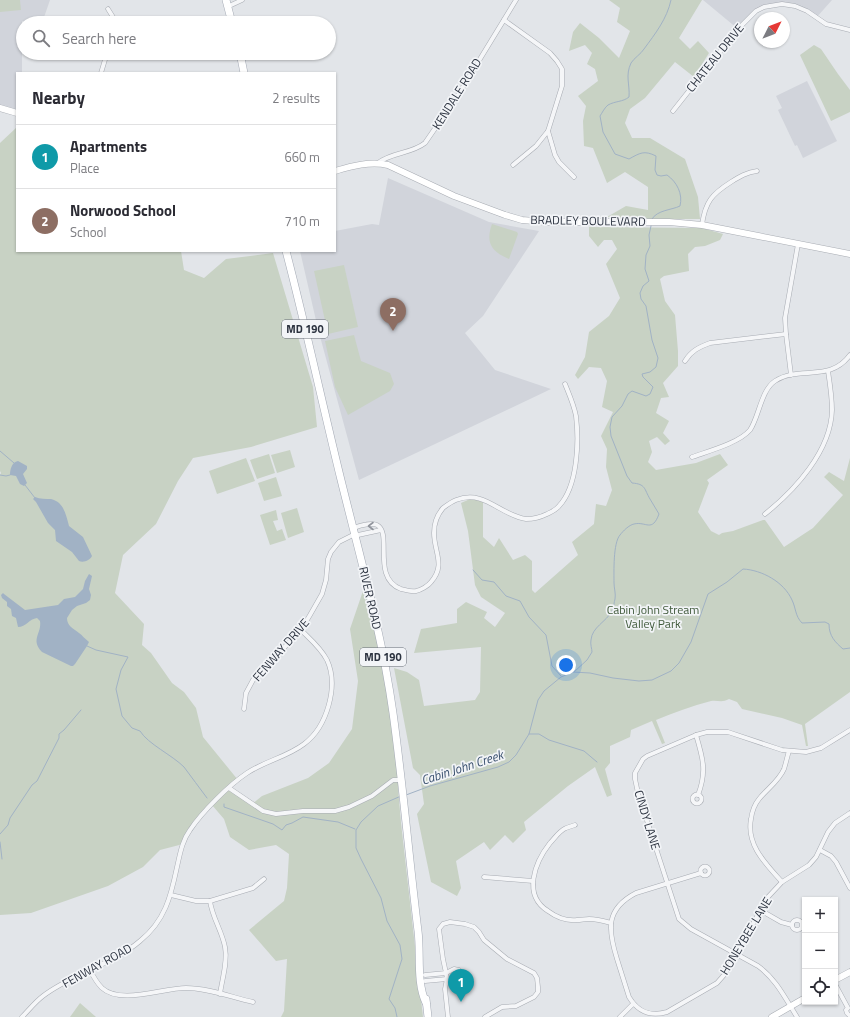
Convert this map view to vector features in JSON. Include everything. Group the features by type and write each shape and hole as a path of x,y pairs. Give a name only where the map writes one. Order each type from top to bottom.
{"main road":[{"path":"226,3 230,16"},
{"path":"241,60 244,72"},
{"path":"0,108 16,113"},
{"name":"BRADLEY BOULEVARD","path":"336,171 359,165 378,163 388,165 404,171 430,186 475,204 522,220 546,222 666,222 702,224 850,254"},
{"name":"RIVER ROAD","path":"286,252 354,531 386,673 393,713 404,803 418,933 422,990 426,1003"},
{"name":"RIVER ROAD","path":"419,952 423,962 428,1017"},
{"path":"838,978 850,972"},
{"path":"772,1017 802,1000"}],"street":[{"path":"226,3 242,0"},
{"name":"KENDALE ROAD","path":"378,163 389,156 422,146 425,143 458,94 516,0"},
{"name":"CHATEAU DRIVE","path":"673,111 738,29 756,11 764,7 782,4 795,6 807,11 826,24 850,30"},
{"path":"108,9 112,16"},
{"path":"504,20 550,53 557,60 562,70 562,86 548,131 536,146 513,165"},
{"path":"101,72 105,60"},
{"path":"548,131 555,155 559,162 574,177"},
{"path":"702,224 707,204 712,196 748,172 756,171"},
{"path":"791,375 786,334 786,308 798,244"},
{"path":"685,361 690,353 700,346 710,343 786,334"},
{"path":"692,457 736,440 746,434 754,422 765,394 770,385 774,382 791,375 834,369 850,355"},
{"path":"765,514 800,481 825,441 830,425 832,411 828,371"},
{"path":"354,531 376,524 379,526 383,534 384,566 391,582 398,588 408,591 416,591 428,585 435,577 439,567 434,538 435,527 444,507 452,502 467,497 478,497 505,512 526,519 544,516 559,506 565,498 572,479 578,445 576,414 565,384"},
{"path":"354,531 358,535 381,530"},
{"name":"FENWAY DRIVE","path":"244,709 246,693 253,680 301,630 322,594 326,580 328,559 331,552 339,542 354,531"},
{"name":"FENWAY ROAD","path":"22,1017 44,995 128,950 141,940 162,916 171,895 180,853 186,835 202,815 229,788 249,772 303,745 315,733 324,718 332,689 331,673 327,660 322,652 301,630"},
{"name":"CINDY LANE","path":"797,1017 775,982 768,974 758,966 682,923 676,914 638,793 635,779 636,773 641,762 647,756 696,736 710,732 728,732 789,751 806,752 822,748 850,730"},
{"path":"696,736 704,769 704,778 698,795"},
{"path":"782,882 756,848 750,834 750,824 755,804 780,775 784,768 789,751"},
{"path":"229,788 263,811 276,814 303,811 335,811 349,807 372,796 393,780 400,780"},
{"name":"HONEYBEE LANE","path":"633,1004 648,1014 667,1012 717,983 724,975 768,896 782,882 809,866 820,850 828,832 835,823 850,813"},
{"path":"575,826 562,831 548,846 538,864 533,881 533,890 536,899 541,906 548,911 565,919 590,919 611,922"},
{"path":"820,850 832,856 850,888"},
{"path":"620,1017 633,1004 629,997 612,941 611,922 616,908 627,898 636,893 701,873"},
{"path":"484,877 533,881"},
{"path":"171,895 196,901 210,901 253,888 264,879"},
{"path":"210,901 214,918 225,946 225,961 220,994"},
{"path":"760,910 781,922 792,925"},
{"path":"448,1017 445,990 447,979 439,929 443,924 450,922 474,927 484,940 507,959 534,972 537,978 538,992 534,997 516,1006 502,1007 484,1017"},
{"path":"454,969 459,970 461,974 461,978 454,982 447,979 425,978 446,973 454,969"},
{"path":"90,970 102,988 116,995 186,988 253,1002"},
{"path":"838,989 849,1008 846,1012 850,1016"}],"shaded area":[{"path":"0,0 50,0 44,16 16,16 16,60 22,60 22,72 16,72 16,112 0,106"},
{"path":"703,0 832,0 816,18 807,11 782,4 765,7 754,12 738,29"},
{"path":"807,81 837,141 803,158 797,145 795,146 778,110 782,108 776,96"},
{"path":"388,178 489,222 539,231 483,316 465,333 495,370 551,389 359,480 318,329 300,252 336,252 336,231 372,224 379,225"}],"green space":[{"path":"0,0 20,0 21,10 0,12"},
{"path":"609,0 702,0 679,38 690,49 698,41 709,53 694,77 675,62 645,98 630,109 625,123 632,138 650,138 685,159 698,197 700,219 607,217 626,206 648,210 648,187 625,172 607,183 593,148 584,146 583,121 586,106 578,96 598,81 595,69 587,64 592,53 585,45 569,51 573,32 580,23 599,38 619,58 630,31 617,22 620,8"},
{"path":"814,45 821,49 850,90 850,112 831,121 800,55"},
{"path":"16,128 16,252 181,252 184,270 204,278 226,259 273,253 313,387 317,427 251,447 193,458 178,481 156,524 123,555 115,593 144,624 142,645 151,653 172,683 184,692 196,708 203,737 238,780 229,788 252,804 262,796 308,778 329,763 352,729 358,681 350,629 364,588 376,624 400,780 398,788 401,823 423,1017 281,1017 284,1011 287,959 276,961 249,930 284,901 287,888 289,854 276,845 249,850 230,837 224,819 212,805 202,815 183,844 160,850 143,867 108,886 31,913 0,915 0,143"},
{"path":"492,224 517,232 518,234 509,259 494,250 490,242 489,236"},
{"name":"Cabin John Stream Valley Park","path":"589,227 702,228 723,234 720,240 705,246 695,247 688,254 689,271 664,276 660,279 665,301 675,315 678,366 663,383 669,397 661,398 656,413 669,421 663,433 670,441 665,445 657,437 649,441 652,452 648,462 656,470 696,463 720,454 728,465 707,480 709,483 698,512 711,531 719,535 765,520 784,547 813,528 843,495 824,477 829,472 844,481 850,458 850,692 805,724 808,746 806,746 802,725 782,718 742,709 737,702 729,699 704,703 656,720 665,743 662,744 652,721 631,730 630,737 610,746 610,763 605,769 612,795 607,797 595,767 568,786 524,822 526,830 513,843 505,835 490,850 484,842 456,861 461,888 457,896 431,882 417,814 424,804 420,775 413,768 394,668 407,672 419,680 424,706 475,700 480,692 481,647 414,653 421,629 457,623 457,609 466,602 487,612 484,618 495,627 505,613 481,597 475,585 468,531 461,503 470,499 483,501 483,537 494,547 499,538 513,560 525,555 532,561 532,590 535,593 578,555 572,542 594,524 596,504 606,506 612,490 606,467 607,449 601,436 613,412 602,407 607,381 601,368 589,367 578,379 575,375 585,357 589,332 609,316 620,298 606,264 617,249 612,240 604,240 598,247 589,236"},
{"path":"344,265 358,327 328,334 314,271"},
{"path":"354,335 361,361 390,373 394,384 390,391 348,415 335,387 325,341"},
{"path":"290,450 295,467 277,473 271,455"},
{"path":"269,454 275,473 257,479 250,460"},
{"path":"246,458 255,481 217,494 209,471"},
{"path":"276,477 282,496 264,501 258,483"},
{"path":"297,508 304,532 288,538 281,513"},
{"path":"276,510 278,520 273,521 277,531 282,529 286,540 270,545 260,515"},
{"path":"80,1003 96,1017 70,1017"}],"water":[{"path":"18,461 27,466 27,469 23,474 27,483 24,486 20,484 16,476 10,475 12,466"},
{"path":"35,497 41,499 51,499 62,506 69,526 83,537 92,556 90,559 87,561 79,561 72,552 56,541 55,530 48,523 33,499"},
{"path":"89,574 92,576 89,589 91,595 90,600 77,606 72,610 67,618 71,627 89,642 75,664 71,666 42,652 37,644 40,621 37,618 21,627 18,627 16,618 12,616 11,609 7,606 7,602 1,595 3,593 25,610 58,605 64,599 75,597 83,589"}],"waterway":[{"path":"652,219 661,212 680,206 681,197 674,181 667,175 657,175 655,170 656,156 648,153 642,153 629,159 615,154 603,132 600,116 608,105 629,97 628,76 631,63 643,51 660,26 667,14 671,0"},
{"path":"574,672 587,660 592,652 592,635 613,609 615,597 614,558 616,544 620,535 628,527 638,523 651,525 654,523 659,514 644,488 640,485 632,483 627,476 611,436 610,427 612,417 622,406 628,394 632,391 646,396 650,394 653,387 642,374 650,372 656,367 658,358 652,340 646,306 641,299 640,293 643,286 649,281 645,269 646,255 650,246 649,235 651,226"},
{"path":"0,451 14,463"},
{"path":"0,475 10,475"},
{"path":"25,485 35,498"},
{"name":"Cabin John Creek","path":"406,795 430,786 498,767 509,762 516,755 529,734 538,700 544,691 561,677 573,672 590,673 613,678 639,681 652,680 671,671 679,663 691,642 708,594 727,582 743,569 758,572 772,578 784,588 793,603 798,618 802,623 825,622 829,624 831,635 835,641 843,649 850,648"},
{"path":"473,570 482,580 494,582 506,596 520,601 529,617 546,635 552,666 561,676"},
{"path":"87,646 96,650 128,657 121,670 116,689 122,716 132,728 140,731 154,745 184,767 207,798"},
{"path":"0,834 8,825 10,818 32,785 37,781 59,738 59,734 81,710"},
{"path":"529,734 539,734 549,740 584,751 597,762"},
{"name":"Cabin John Creek","path":"397,1017 395,1008 389,999 402,959 400,945 387,921 381,898 356,848 356,830 361,822 378,806 401,796"},
{"path":"224,804 224,807 273,824 282,830 286,825 303,817 338,822 355,829"},
{"path":"0,842 2,859"}],"place":[{"name":"Norwood School","path":"393,331"},
{"name":"Apartments","path":"461,1002"}]}
